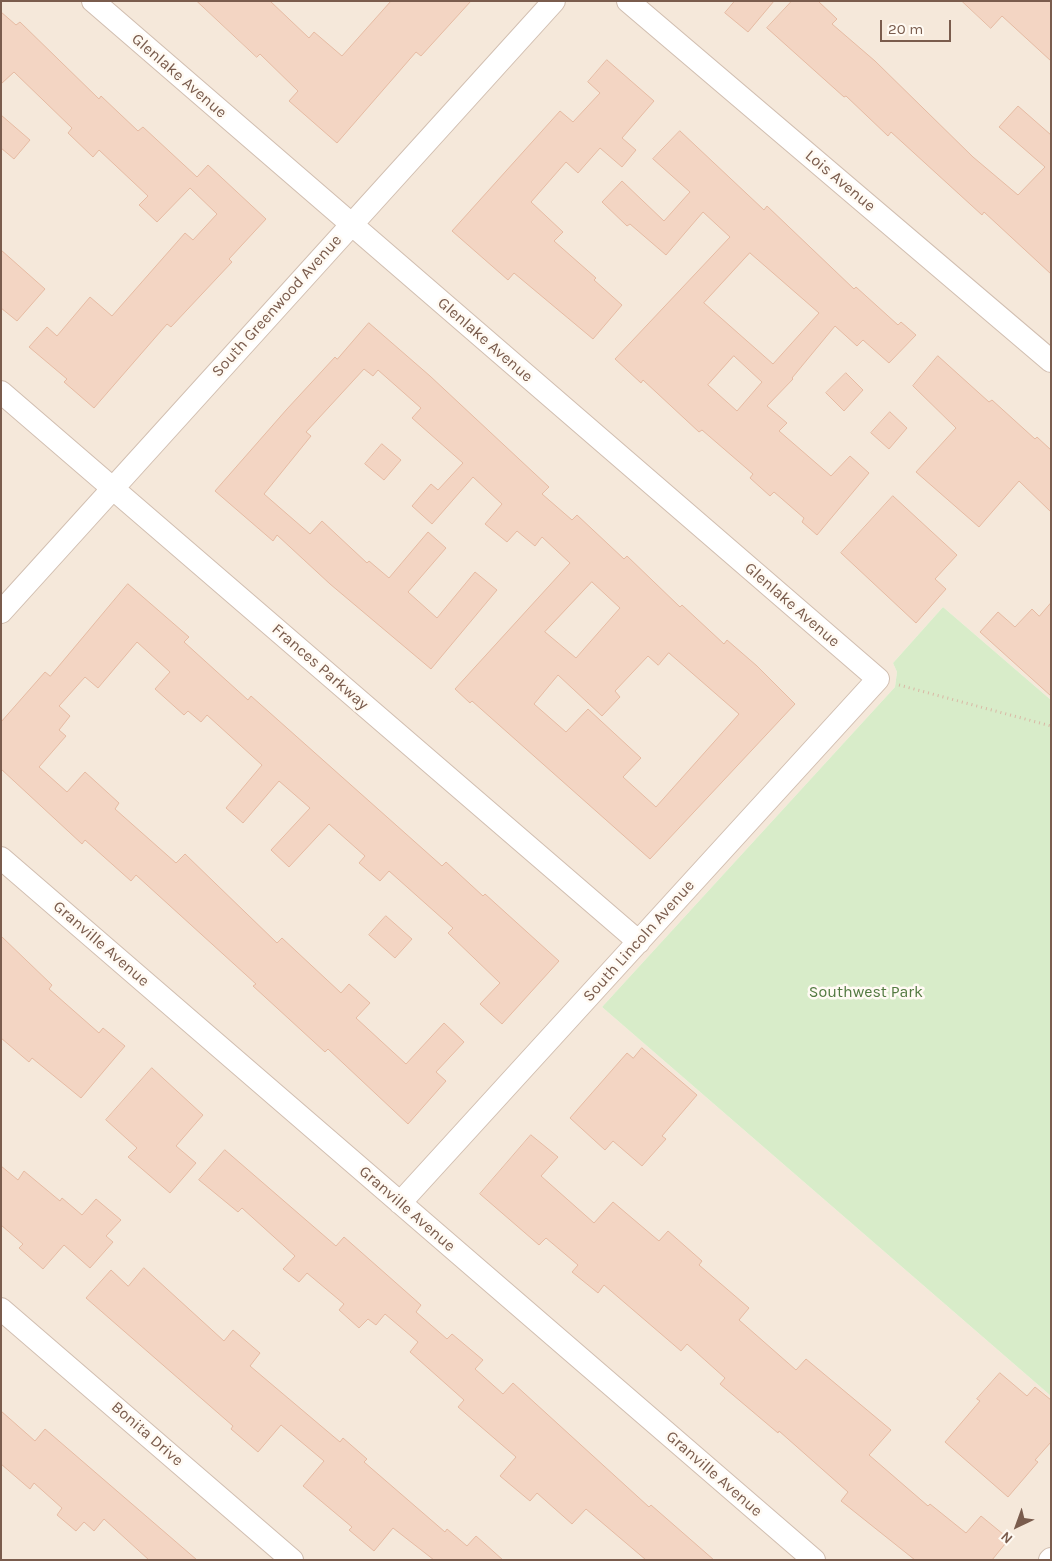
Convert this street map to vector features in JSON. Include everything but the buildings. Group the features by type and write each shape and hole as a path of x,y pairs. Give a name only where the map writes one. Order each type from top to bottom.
{"street":[{"name":"Glenlake Avenue","path":"93,1 878,679"},
{"name":"South Greenwood Avenue","path":"1,612 554,1"},
{"name":"Lois Avenue","path":"628,1 1051,361"},
{"name":"Frances Parkway","path":"1,392 639,942"},
{"name":"South Lincoln Avenue","path":"400,1203 878,679"},
{"name":"Granville Avenue","path":"1,858 814,1560"},
{"name":"Bonita Drive","path":"1,1309 292,1560"}],"path":[{"path":"878,679 1051,726"}],"shaded area":[{"path":"1,1 1051,1 1051,700 943,607 893,663 897,672 895,687 602,1007 1051,1396 1051,1560 1,1560"}],"green space":[{"name":"Southwest Park","path":"943,607 1051,700 1051,1396 602,1007 895,687 897,672 893,663"}]}
